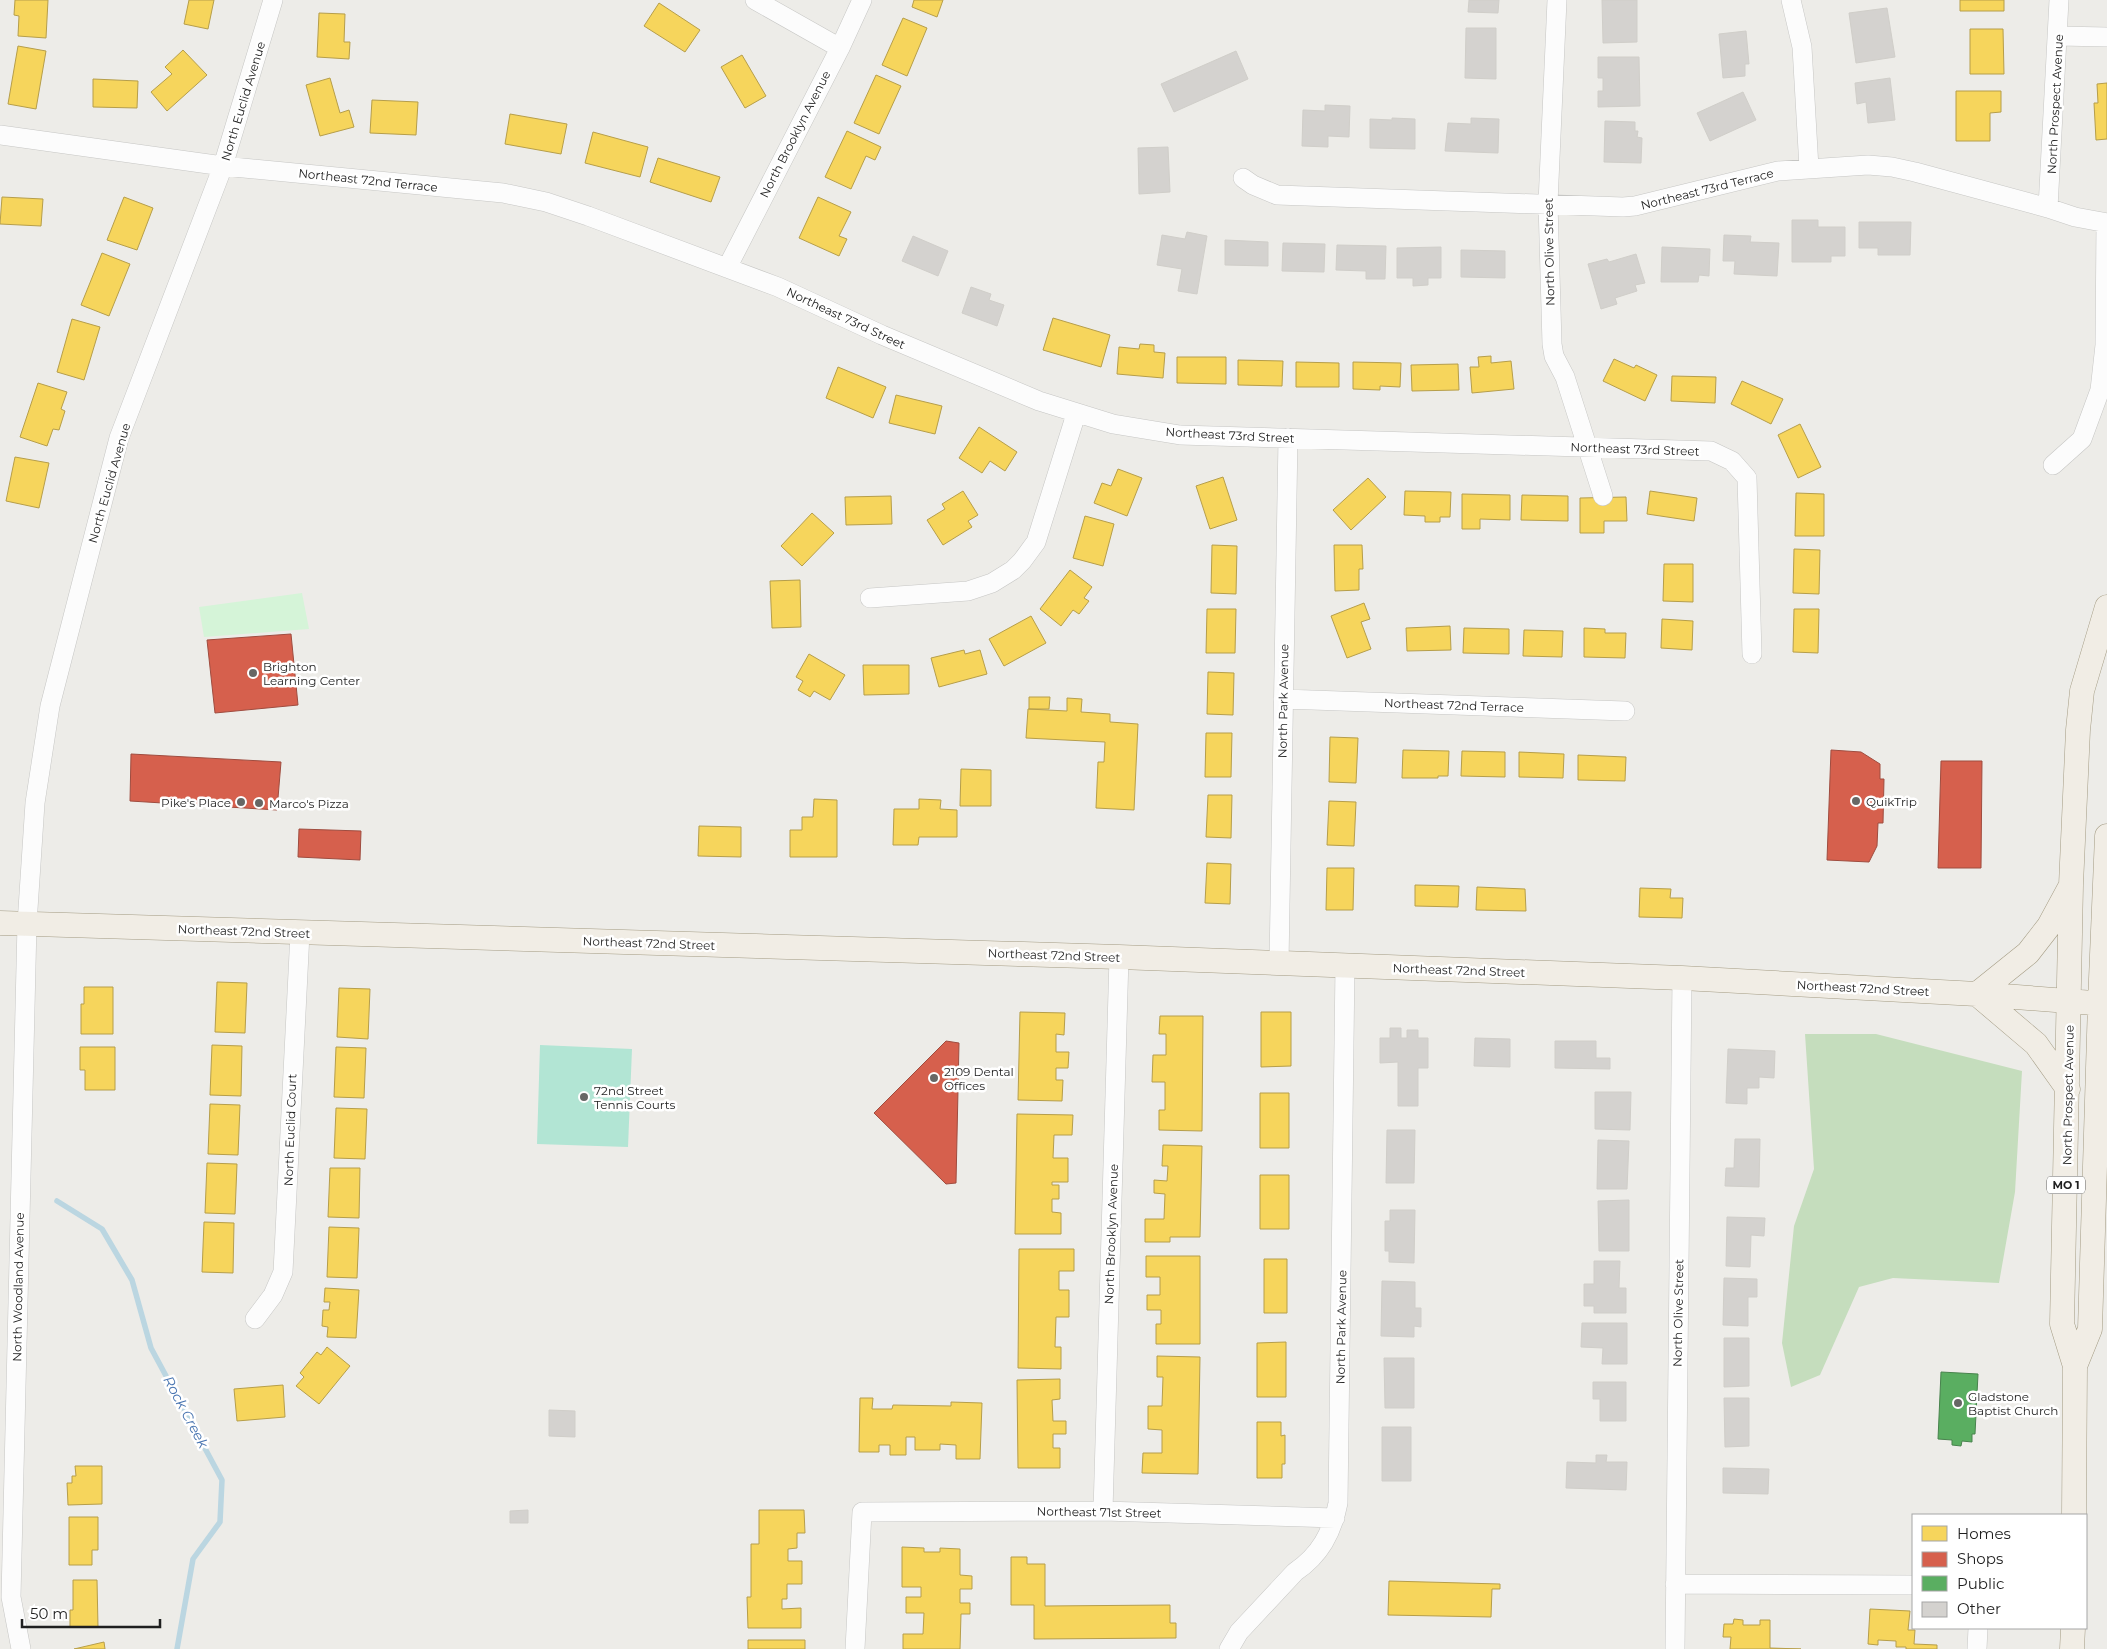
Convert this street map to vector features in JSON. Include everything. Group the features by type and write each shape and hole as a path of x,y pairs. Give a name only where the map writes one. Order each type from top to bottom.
{"main road":[{"name":"MO 1","path":"2070,1001 2071,885 2078,730 2082,691 2107,607"},
{"name":"MO 1","path":"2103,1003 2107,836"},
{"path":"2068,1088 2036,1044 1977,994 2028,953 2049,926 2071,885"},
{"name":"Northeast 72nd Street","path":"0,923 1119,957 1682,978 1977,994 2103,1003"},
{"name":"North Prospect Avenue","path":"2070,1001 2062,1324 2075,1366 2074,1514"},
{"name":"North Prospect Avenue","path":"2075,1366 2090,1329 2103,1003"},
{"path":"2072,1649 2073,1629"}],"street":[{"name":"North Euclid Avenue","path":"27,924 35,803 50,706 119,438 223,166 273,0"},
{"path":"755,0 840,48"},
{"name":"North Brooklyn Avenue","path":"727,268 840,48 862,0"},
{"name":"North Olive Street","path":"1557,0 1548,203 1552,344 1554,356 1565,377 1603,496"},
{"path":"1791,0 1802,47 1809,168"},
{"name":"North Prospect Avenue","path":"2048,208 2059,0"},
{"path":"2058,36 2107,37"},
{"name":"Northeast 72nd Terrace","path":"0,135 223,166 503,193 546,202 588,216 727,268"},
{"name":"Northeast 73rd Terrace","path":"1243,178 1277,195 1635,206 1778,171 1868,165 1892,167 2048,208 2075,217 2106,223"},
{"path":"2053,465 2082,439 2100,390 2105,345 2106,223"},
{"name":"Northeast 73rd Street","path":"727,268 778,287 882,335 1039,401 1113,424 1180,435 1711,451 1732,460 1747,478 1752,654"},
{"path":"870,598 968,591 992,583 1013,570 1036,542 1076,414"},
{"name":"North Park Avenue","path":"1279,963 1288,438"},
{"name":"Northeast 72nd Terrace","path":"1284,699 1625,711"},
{"name":"North Woodland Avenue","path":"21,1649 10,1597 27,924"},
{"name":"North Euclid Court","path":"255,1319 273,1295 283,1272 300,933"},
{"name":"North Brooklyn Avenue","path":"1103,1511 1119,957"},
{"name":"North Park Avenue","path":"1229,1649 1239,1632 1295,1572 1305,1566 1322,1548 1335,1518 1339,1492 1345,966"},
{"name":"North Olive Street","path":"1675,1649 1682,978"},
{"name":"Northeast 71st Street","path":"855,1649 862,1512 1103,1511 1335,1518"},
{"path":"1676,1584 1912,1585"},
{"path":"1977,1649 1978,1629"}],"green space":[{"path":"302,593 309,629 204,637 199,607"},
{"path":"1805,1034 1876,1034 2022,1071 2015,1192 1999,1283 1893,1278 1859,1287 1820,1375 1791,1387 1782,1343 1794,1226 1814,1169"},
{"name":"72nd Street Tennis Courts","path":"540,1045 632,1049 628,1147 537,1144"}],"building: Homes":[{"path":"15,0 48,0 46,38 18,36 19,16 14,15"},
{"path":"189,0 214,0 208,29 184,24"},
{"path":"914,0 943,0 937,17 912,7"},
{"path":"1960,0 2004,0 2004,11 1960,11"},
{"path":"659,3 700,30 685,52 644,26"},
{"path":"319,13 345,14 344,42 350,42 349,59 317,57"},
{"path":"903,18 927,28 907,76 882,65"},
{"path":"1970,29 2003,29 2004,74 1970,74"},
{"path":"18,46 46,51 36,109 8,104"},
{"path":"183,50 207,75 167,111 151,92 172,74 165,67"},
{"path":"742,55 766,96 745,108 721,67"},
{"path":"876,75 901,86 879,134 854,123"},
{"path":"330,78 340,113 349,110 354,127 320,136 306,85"},
{"path":"93,79 138,81 137,108 93,107"},
{"path":"2107,83 2107,139 2096,140 2094,103 2098,103 2097,84"},
{"path":"1956,91 2001,91 2001,112 1990,113 1990,141 1956,141"},
{"path":"372,100 418,102 416,135 370,133"},
{"path":"510,114 567,124 561,154 505,144"},
{"path":"847,131 881,147 875,160 866,156 851,189 825,177"},
{"path":"593,132 648,147 640,177 585,163"},
{"path":"658,158 720,177 711,202 650,182"},
{"path":"2,197 43,199 41,226 0,224"},
{"path":"124,197 153,208 137,250 107,240"},
{"path":"818,197 851,212 839,236 847,239 839,256 799,238"},
{"path":"102,253 130,264 109,316 81,305"},
{"path":"1053,318 1110,335 1101,367 1043,350"},
{"path":"72,319 100,327 84,380 57,372"},
{"path":"1140,344 1154,345 1154,352 1165,353 1163,378 1117,374 1119,347 1139,349"},
{"path":"1491,356 1491,363 1511,361 1514,389 1472,393 1470,367 1479,367 1478,357"},
{"path":"1177,357 1226,357 1226,384 1177,383"},
{"path":"1614,359 1634,368 1636,365 1657,375 1645,401 1603,381"},
{"path":"1238,360 1283,361 1282,386 1238,385"},
{"path":"1296,362 1339,363 1339,387 1296,387"},
{"path":"1353,362 1401,363 1400,387 1380,386 1380,390 1353,389"},
{"path":"1458,364 1459,390 1412,391 1411,365"},
{"path":"838,367 886,387 873,418 826,398"},
{"path":"1672,376 1716,377 1715,403 1671,401"},
{"path":"1742,381 1783,399 1771,424 1731,404"},
{"path":"38,383 67,392 61,409 65,411 59,430 53,429 47,446 20,437"},
{"path":"896,395 942,406 935,434 889,423"},
{"path":"1800,424 1821,467 1798,478 1778,435"},
{"path":"979,427 1017,452 1005,471 990,461 982,473 959,458"},
{"path":"15,457 49,463 39,508 6,501"},
{"path":"1118,469 1142,478 1127,516 1094,503 1102,483 1111,486"},
{"path":"1223,477 1237,520 1210,529 1196,486"},
{"path":"1368,478 1386,497 1351,530 1333,510"},
{"path":"963,491 978,515 968,521 972,527 943,545 927,520 945,509 942,504"},
{"path":"1405,491 1451,492 1450,517 1440,517 1440,522 1425,522 1425,516 1404,515"},
{"path":"1650,491 1697,498 1694,521 1647,514"},
{"path":"1796,493 1824,494 1824,536 1795,536"},
{"path":"1462,494 1510,495 1510,520 1480,519 1480,529 1462,529"},
{"path":"1522,495 1568,496 1568,521 1521,520"},
{"path":"891,496 892,524 846,525 845,497"},
{"path":"1626,497 1627,521 1604,521 1604,533 1580,533 1580,498"},
{"path":"812,513 834,533 802,566 781,546"},
{"path":"1085,516 1114,524 1103,566 1073,558"},
{"path":"1212,545 1237,546 1236,594 1211,593"},
{"path":"1334,545 1362,545 1363,569 1359,569 1359,590 1335,591"},
{"path":"1794,549 1820,550 1819,594 1793,593"},
{"path":"1664,564 1693,564 1693,602 1663,601"},
{"path":"1070,570 1092,587 1084,598 1089,601 1079,614 1073,610 1061,626 1040,609"},
{"path":"800,580 801,627 772,628 770,581"},
{"path":"1364,603 1370,619 1361,622 1371,649 1347,658 1331,616"},
{"path":"1207,609 1236,609 1235,653 1206,653"},
{"path":"1794,609 1819,609 1818,653 1793,652"},
{"path":"1031,616 1046,643 1004,666 989,639"},
{"path":"1662,619 1693,621 1692,650 1661,648"},
{"path":"1450,626 1451,650 1407,651 1406,628"},
{"path":"1464,628 1509,629 1509,654 1463,653"},
{"path":"1584,628 1605,629 1605,633 1626,633 1625,658 1584,657"},
{"path":"1524,630 1563,631 1562,657 1523,656"},
{"path":"964,650 965,654 980,650 987,674 939,687 931,658"},
{"path":"809,654 845,675 830,700 814,691 810,697 798,690 803,681 796,677"},
{"path":"863,665 909,665 909,694 864,695"},
{"path":"1208,672 1234,673 1233,715 1207,714"},
{"path":"1029,697 1050,697 1049,709 1029,709"},
{"path":"1067,698 1082,699 1081,712 1110,714 1110,722 1138,724 1134,810 1096,808 1098,762 1104,762 1105,742 1026,738 1028,709 1067,711"},
{"path":"1206,733 1232,733 1231,777 1205,777"},
{"path":"1330,737 1358,738 1356,783 1329,782"},
{"path":"1403,750 1449,751 1448,776 1438,776 1438,778 1402,778"},
{"path":"1462,751 1505,752 1505,777 1461,776"},
{"path":"1519,752 1564,754 1563,778 1519,777"},
{"path":"1578,755 1626,757 1625,781 1578,780"},
{"path":"961,769 991,770 991,806 960,806"},
{"path":"1208,795 1232,795 1231,838 1206,837"},
{"path":"814,799 837,800 837,857 790,857 790,830 802,830 802,817 813,817"},
{"path":"919,799 941,800 940,809 957,810 957,837 919,837 918,845 893,845 894,809 919,809"},
{"path":"1329,801 1356,802 1354,846 1327,845"},
{"path":"699,826 741,827 741,857 698,856"},
{"path":"1207,863 1231,864 1230,904 1205,903"},
{"path":"1327,868 1354,868 1353,910 1326,910"},
{"path":"1415,885 1459,886 1458,907 1415,906"},
{"path":"1477,887 1525,889 1526,911 1476,910"},
{"path":"1640,888 1671,889 1670,898 1683,898 1682,918 1639,917"},
{"path":"217,982 247,983 245,1033 215,1032"},
{"path":"84,987 113,987 113,1034 81,1034 81,1004 84,1004"},
{"path":"339,988 370,989 368,1039 337,1037"},
{"path":"1020,1012 1065,1013 1064,1035 1056,1034 1056,1052 1069,1052 1068,1068 1056,1068 1056,1080 1063,1080 1062,1101 1018,1100"},
{"path":"1261,1012 1291,1012 1291,1066 1261,1067"},
{"path":"1160,1016 1203,1016 1202,1131 1159,1130 1159,1110 1165,1110 1165,1082 1152,1082 1153,1055 1166,1055 1166,1034 1159,1034"},
{"path":"212,1045 242,1046 241,1096 210,1095"},
{"path":"80,1047 115,1047 115,1090 85,1090 85,1070 80,1070"},
{"path":"336,1047 366,1048 364,1098 334,1097"},
{"path":"1260,1093 1289,1093 1289,1148 1260,1148"},
{"path":"210,1104 240,1105 238,1155 208,1154"},
{"path":"336,1108 367,1109 365,1159 334,1158"},
{"path":"1017,1114 1073,1115 1072,1135 1054,1135 1053,1158 1068,1158 1068,1182 1052,1182 1052,1185 1059,1185 1059,1199 1052,1199 1052,1212 1061,1213 1061,1234 1015,1234"},
{"path":"1163,1145 1202,1146 1200,1237 1170,1237 1170,1242 1145,1242 1145,1219 1164,1219 1165,1194 1154,1193 1154,1180 1167,1181 1168,1166 1162,1166"},
{"path":"207,1163 237,1164 235,1214 205,1213"},
{"path":"330,1168 360,1168 359,1218 328,1217"},
{"path":"1260,1175 1289,1175 1289,1229 1260,1229"},
{"path":"204,1222 234,1223 233,1273 202,1272"},
{"path":"329,1227 359,1228 357,1278 327,1277"},
{"path":"1019,1249 1074,1249 1074,1271 1059,1271 1059,1290 1069,1290 1069,1317 1056,1317 1055,1347 1061,1347 1061,1369 1018,1368"},
{"path":"1146,1256 1200,1256 1200,1344 1156,1344 1156,1324 1161,1324 1161,1310 1147,1310 1147,1295 1160,1295 1160,1277 1146,1277"},
{"path":"1264,1259 1287,1259 1287,1313 1264,1313"},
{"path":"325,1288 359,1290 356,1338 327,1337 328,1327 322,1326 323,1310 329,1310 330,1302 324,1302"},
{"path":"1286,1342 1286,1397 1257,1397 1257,1343"},
{"path":"327,1347 350,1366 319,1404 296,1386 304,1377 300,1373 317,1352 321,1355"},
{"path":"1157,1356 1200,1357 1198,1474 1142,1473 1143,1453 1162,1453 1162,1430 1148,1429 1148,1406 1162,1406 1163,1377 1157,1377"},
{"path":"1060,1379 1060,1399 1052,1400 1053,1421 1066,1421 1066,1434 1053,1434 1053,1448 1060,1448 1060,1468 1018,1468 1017,1380"},
{"path":"283,1385 285,1417 237,1421 234,1389"},
{"path":"860,1398 873,1398 872,1409 892,1409 893,1405 951,1406 951,1402 982,1403 980,1459 956,1459 956,1445 940,1444 940,1450 915,1450 915,1437 906,1437 906,1455 890,1455 890,1445 879,1445 879,1452 859,1452"},
{"path":"1257,1422 1281,1422 1281,1436 1285,1435 1285,1464 1282,1464 1282,1478 1257,1478"},
{"path":"75,1466 102,1466 102,1504 68,1505 67,1483 72,1483 72,1476 76,1476"},
{"path":"759,1510 804,1510 805,1533 797,1533 797,1548 788,1549 788,1561 802,1561 802,1584 787,1584 787,1599 782,1599 782,1609 801,1608 801,1628 748,1628 747,1597 751,1597 751,1544 759,1544"},
{"path":"69,1517 98,1517 98,1550 92,1550 92,1565 69,1565"},
{"path":"902,1547 924,1548 924,1552 940,1552 940,1548 960,1549 960,1575 972,1576 972,1589 960,1589 960,1603 970,1603 970,1614 961,1614 960,1649 903,1649 903,1634 923,1634 924,1613 906,1613 906,1597 921,1597 921,1587 902,1587"},
{"path":"1011,1557 1027,1557 1027,1564 1045,1564 1045,1606 1170,1605 1170,1623 1176,1623 1176,1638 1034,1639 1034,1605 1011,1605"},
{"path":"73,1580 97,1580 98,1627 70,1627 70,1610 73,1610"},
{"path":"1389,1581 1500,1584 1500,1589 1492,1589 1491,1617 1388,1615"},
{"path":"1870,1609 1910,1611 1908,1630 1915,1630 1914,1644 1937,1645 1937,1649 1906,1649 1906,1647 1896,1647 1896,1641 1878,1640 1878,1645 1868,1644"},
{"path":"1734,1619 1743,1620 1743,1625 1760,1625 1760,1620 1770,1620 1770,1648 1801,1649 1730,1649 1731,1637 1723,1637 1724,1624 1733,1624"},
{"path":"748,1640 805,1640 805,1649 748,1649"},
{"path":"104,1642 105,1649 74,1649"}],"building: Shops":[{"name":"Brighton Learning Center","path":"291,634 298,705 215,713 207,640"},
{"name":"QuikTrip","path":"1831,750 1861,752 1880,764 1880,779 1884,779 1883,823 1878,823 1877,846 1869,862 1827,860"},
{"path":"131,754 281,762 277,810 130,801"},
{"name":"QuikTrip","path":"1941,761 1982,761 1981,868 1938,868"},
{"path":"299,829 361,831 360,860 298,857"},
{"name":"2109 Dental Offices","path":"946,1041 959,1043 956,1183 946,1184 874,1113"}],"building: Public":[{"name":"Gladstone Baptist Church","path":"1941,1372 1978,1374 1975,1434 1972,1434 1972,1442 1962,1441 1961,1446 1952,1445 1952,1440 1938,1439"}],"building: Other":[{"path":"1469,0 1499,0 1498,13 1468,12"},
{"path":"1602,0 1637,0 1637,42 1603,43"},
{"path":"1887,8 1895,57 1856,63 1849,13"},
{"path":"1466,28 1496,28 1496,79 1465,78"},
{"path":"1746,31 1749,64 1745,64 1745,76 1723,78 1719,34"},
{"path":"1236,51 1248,79 1174,112 1161,84"},
{"path":"1598,57 1639,57 1640,106 1598,107 1598,91 1603,91 1603,78 1598,78"},
{"path":"1890,78 1895,120 1868,123 1866,102 1857,104 1855,83"},
{"path":"1743,92 1756,120 1710,141 1697,113"},
{"path":"1325,105 1350,106 1349,137 1328,136 1328,147 1302,146 1303,110 1325,111"},
{"path":"1392,118 1415,119 1415,149 1370,148 1370,119 1392,120"},
{"path":"1471,118 1499,119 1498,153 1445,151 1448,123 1471,124"},
{"path":"1605,121 1635,122 1635,131 1638,131 1637,137 1642,138 1641,163 1604,162"},
{"path":"1168,147 1170,192 1139,194 1138,148"},
{"path":"1792,220 1818,220 1818,227 1845,227 1845,256 1831,256 1831,262 1792,262"},
{"path":"1859,222 1911,222 1910,255 1878,255 1878,248 1859,248"},
{"path":"1187,232 1207,236 1197,294 1178,291 1182,269 1157,265 1162,235 1185,239"},
{"path":"1724,235 1751,236 1750,242 1779,243 1777,276 1734,274 1735,261 1723,261"},
{"path":"913,236 948,251 938,276 902,261"},
{"path":"1225,240 1268,242 1268,266 1225,265"},
{"path":"1283,243 1325,244 1324,272 1282,271"},
{"path":"1337,245 1386,246 1385,279 1366,279 1366,271 1336,270"},
{"path":"1441,247 1441,278 1428,278 1428,285 1413,286 1413,278 1397,278 1397,248"},
{"path":"1662,247 1710,249 1709,276 1699,275 1698,282 1661,282"},
{"path":"1461,250 1505,251 1505,278 1461,277"},
{"path":"1636,254 1645,283 1635,285 1637,291 1615,298 1617,304 1601,309 1588,264 1607,259 1609,262"},
{"path":"971,287 991,294 989,300 1004,305 997,326 962,313"},
{"path":"1390,1028 1401,1028 1401,1038 1407,1038 1407,1030 1418,1030 1418,1038 1428,1038 1428,1068 1418,1068 1418,1106 1398,1106 1398,1062 1380,1063 1380,1038 1390,1038"},
{"path":"1475,1038 1510,1039 1510,1067 1474,1066"},
{"path":"1555,1041 1596,1041 1596,1058 1610,1058 1610,1069 1555,1068"},
{"path":"1728,1049 1775,1051 1774,1078 1759,1077 1759,1088 1747,1088 1747,1104 1726,1103"},
{"path":"1595,1092 1631,1092 1630,1130 1595,1129"},
{"path":"1387,1130 1415,1130 1414,1183 1386,1183"},
{"path":"1735,1139 1760,1139 1759,1187 1725,1186 1726,1168 1734,1168"},
{"path":"1598,1140 1629,1141 1627,1189 1597,1189"},
{"path":"1629,1200 1629,1251 1599,1251 1598,1201"},
{"path":"1390,1210 1415,1210 1414,1263 1389,1262 1389,1251 1385,1251 1385,1221 1390,1221"},
{"path":"1727,1217 1765,1218 1764,1236 1751,1235 1750,1267 1726,1266"},
{"path":"1594,1261 1620,1261 1619,1288 1626,1288 1626,1313 1594,1313 1594,1306 1584,1306 1584,1284 1594,1284"},
{"path":"1724,1278 1757,1279 1757,1297 1748,1297 1748,1326 1723,1325"},
{"path":"1382,1281 1415,1282 1415,1308 1421,1308 1421,1327 1414,1326 1414,1337 1381,1336"},
{"path":"1582,1323 1627,1323 1627,1364 1602,1364 1603,1348 1581,1347"},
{"path":"1724,1338 1749,1338 1749,1386 1724,1387"},
{"path":"1384,1358 1414,1358 1414,1408 1385,1408"},
{"path":"1593,1382 1626,1382 1626,1421 1600,1421 1600,1399 1593,1399"},
{"path":"1724,1398 1749,1398 1749,1446 1725,1447"},
{"path":"549,1410 575,1411 575,1437 549,1436"},
{"path":"1382,1427 1411,1427 1411,1481 1382,1481"},
{"path":"1596,1455 1607,1455 1606,1462 1627,1462 1626,1490 1566,1488 1567,1462 1596,1463"},
{"path":"1723,1468 1769,1469 1768,1494 1723,1493"},
{"path":"528,1510 528,1523 510,1523 510,1511"}],"waterway":[{"name":"Rock Creek","path":"57,1201 102,1229 132,1280 151,1348 222,1480 220,1522 193,1559 177,1649"}],"place":[{"name":"Brighton Learning Center","path":"253,673"},
{"name":"QuikTrip","path":"1856,801"},
{"name":"Pike's Place","path":"241,802"},
{"name":"Marco's Pizza","path":"259,803"},
{"name":"2109 Dental Offices","path":"934,1078"},
{"name":"72nd Street Tennis Courts","path":"584,1097"},
{"name":"Gladstone Baptist Church","path":"1958,1403"}]}
